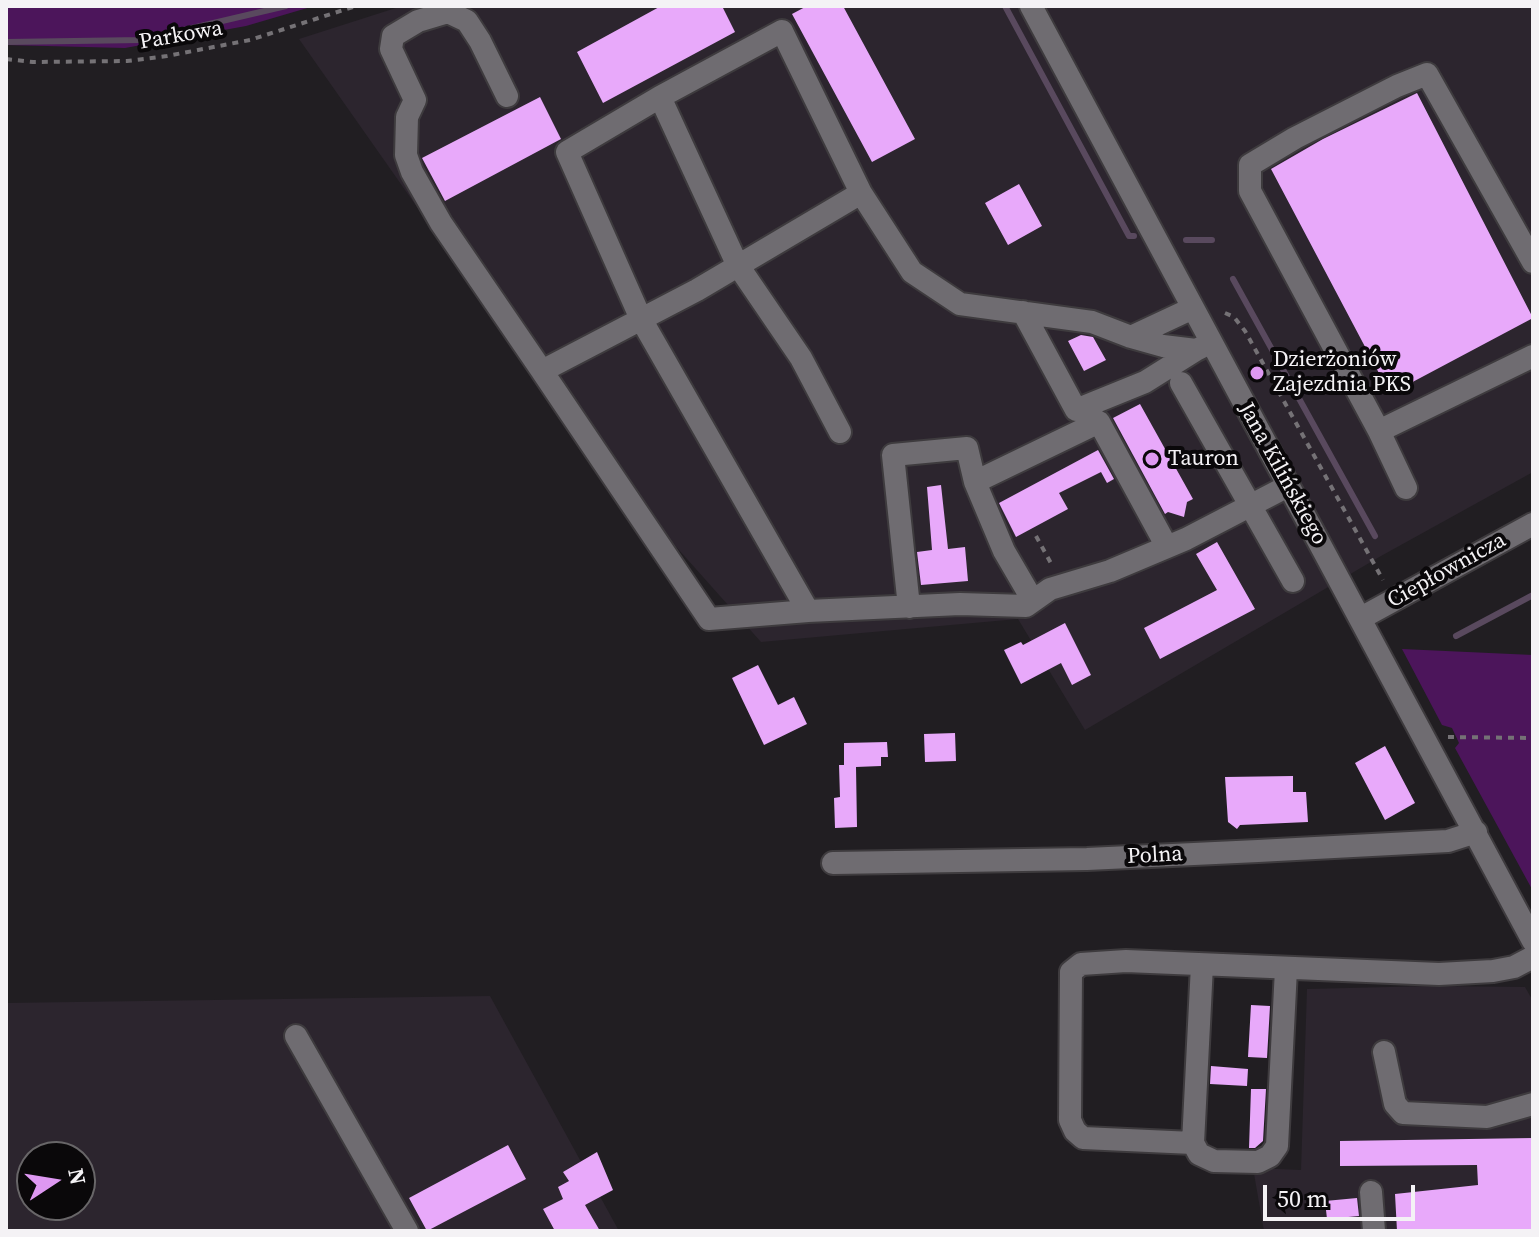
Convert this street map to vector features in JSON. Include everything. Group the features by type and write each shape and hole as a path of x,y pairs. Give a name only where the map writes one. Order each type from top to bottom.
{"street":[{"name":"Jana Kilińskiego","path":"1031,6 1193,308 1204,346 1288,486 1361,618 1533,941"},
{"path":"507,96 467,21 448,12 418,21 393,36 391,49 415,100 407,117 406,155 412,172 441,223 709,619 960,604 1026,606 1050,589 1110,571 1167,547 1288,486"},
{"path":"808,611 641,319 567,152 782,31 861,193 912,272 960,304 1092,322 1163,346 1204,346"},
{"path":"1406,488 1379,431 1250,191 1250,165 1295,138 1427,74 1533,262"},
{"path":"660,97 737,264 801,358 840,432"},
{"path":"542,371 697,290 861,193"},
{"path":"1131,337 1193,308"},
{"path":"1023,312 1076,410 1145,382 1204,346"},
{"path":"1379,431 1533,356"},
{"path":"1181,383 1293,581"},
{"path":"975,482 1099,422 1167,547"},
{"path":"909,607 893,455 967,448 975,482 1004,551 1032,599"},
{"name":"Ciepłownicza","path":"1361,618 1533,524"},
{"name":"Polna","path":"833,863 1087,859 1243,852 1448,841 1476,832"},
{"path":"1193,1143 1083,1138 1075,1131 1070,1120 1071,972 1081,964 1126,961 1439,974 1493,971 1514,967 1533,957"},
{"path":"1202,965 1193,1143 1199,1154 1214,1161 1258,1162 1270,1156 1277,1146 1286,969"},
{"path":"296,1036 407,1231"},
{"path":"1384,1052 1395,1104 1403,1113 1487,1117 1533,1104"},
{"path":"1371,1192 1374,1231"}],"path":[{"name":"Parkowa","path":"6,59 33,62 127,61 167,56 250,40 356,6"},
{"path":"1225,313 1234,317 1245,331 1383,580"},
{"path":"1426,738 1533,738"}],"shaded area":[{"path":"6,6 314,6 246,26 125,48 6,45"},
{"path":"402,6 1533,6 1533,472 1381,556 1085,730 1018,619 761,642 580,439 299,39"},
{"path":"1402,649 1533,655 1533,891 1455,748 1459,743 1452,728 1442,725"},
{"path":"1525,987 1533,1001 1533,1231 1264,1231 1253,1168 1301,1170 1307,989"},
{"path":"490,996 619,1231 6,1231 6,1003"}],"building":[{"path":"661,6 722,6 735,32 603,103 577,52"},
{"path":"807,6 843,6 915,139 872,162 792,14"},
{"path":"1417,93 1533,318 1390,394 1271,169 1323,139"},
{"path":"540,97 561,139 445,201 422,158"},
{"path":"1019,184 1042,226 1008,245 985,203"},
{"path":"1081,335 1093,337 1106,360 1084,371 1068,341"},
{"name":"Tauron","path":"1140,404 1193,499 1187,502 1184,517 1168,512 1165,514 1113,418"},
{"path":"1098,450 1114,479 1107,483 1101,472 1059,493 1068,509 1016,537 999,503"},
{"path":"941,485 948,549 965,547 968,581 921,585 917,552 932,550 927,487"},
{"path":"1217,542 1255,609 1160,659 1144,628 1217,590 1196,554"},
{"path":"1065,623 1091,675 1072,685 1061,663 1021,684 1004,650 1021,642 1023,645"},
{"path":"758,665 778,705 794,697 807,724 764,745 732,678"},
{"path":"955,733 956,761 925,762 924,734"},
{"path":"887,742 888,757 881,757 881,766 856,767 857,827 835,828 834,798 840,797 839,765 844,765 844,743"},
{"path":"1385,746 1415,803 1385,820 1355,763"},
{"path":"1293,776 1293,792 1306,792 1308,822 1240,825 1237,829 1228,822 1225,777"},
{"path":"1251,1005 1270,1006 1267,1058 1248,1057"},
{"path":"1211,1066 1248,1069 1247,1086 1210,1084"},
{"path":"1251,1089 1266,1089 1263,1141 1255,1148 1249,1148"},
{"path":"1533,1138 1533,1231 1397,1231 1395,1194 1478,1185 1477,1165 1340,1166 1340,1141"},
{"path":"508,1145 526,1179 427,1231 409,1198"},
{"path":"597,1152 613,1190 585,1205 600,1231 555,1231 543,1209 563,1199 558,1187 569,1181 563,1172"},
{"path":"1357,1198 1359,1216 1327,1219 1325,1201"}],"waterway":[{"path":"6,42 141,40 286,6"},
{"path":"1005,6 1129,236 1134,236"},
{"path":"1186,240 1212,240"},
{"path":"1233,279 1375,536"},
{"path":"1456,636 1533,595"}],"place":[{"name":"Dzierżoniów Zajezdnia PKS","path":"1257,373"},
{"name":"Tauron","path":"1152,459"}]}
